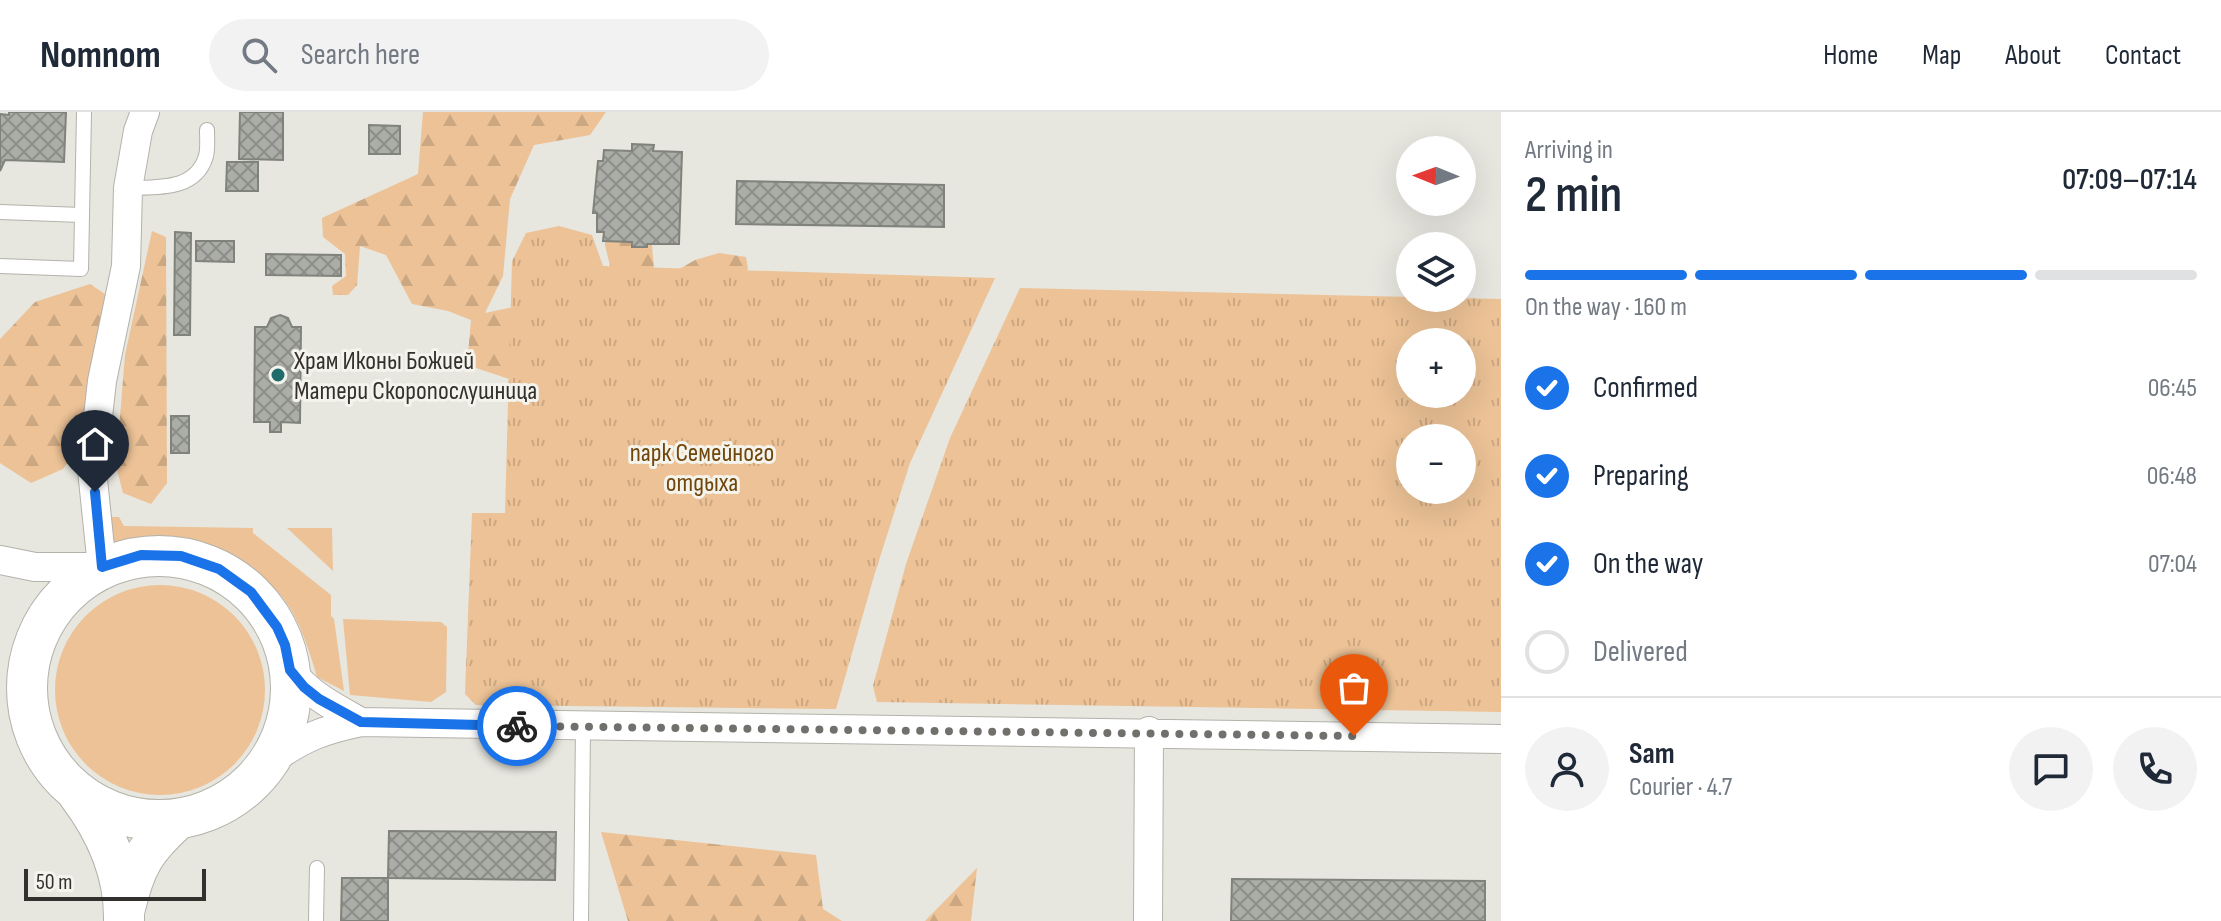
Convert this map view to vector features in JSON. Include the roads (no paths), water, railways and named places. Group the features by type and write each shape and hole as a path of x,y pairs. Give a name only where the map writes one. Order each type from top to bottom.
{"main road":[{"path":"0,668 36,633 70,589 102,567 141,555 181,556 219,569 251,592 277,627 285,645 290,670 284,739 273,759 252,782 220,806 176,821 152,843 133,874 124,915"},
{"path":"36,633 30,660 28,697 41,750 93,814 112,853 124,915"},
{"path":"0,726 41,750"},
{"path":"78,794 105,810 176,821"}],"street":[{"path":"0,560 35,567 102,567 92,470 102,381 126,266 128,188 138,131 145,112"},
{"path":"290,670 319,699 361,722"},
{"path":"273,759 303,739 325,730 361,722 583,727 1149,731 1501,739"},
{"path":"1148,921 1149,731"}],"lane":[{"path":"0,266 81,269 84,112"},
{"path":"128,188 175,187 194,176 205,158 207,130"},
{"path":"0,212 82,215"},
{"path":"581,921 583,727"},
{"path":"316,921 317,868"}],"place":[{"name":"Храм Иконы Божией Матери Скоропослушница","path":"278,375"}],"park label":[{"name":"парк Семейного отдыха","path":"702,467"}]}
